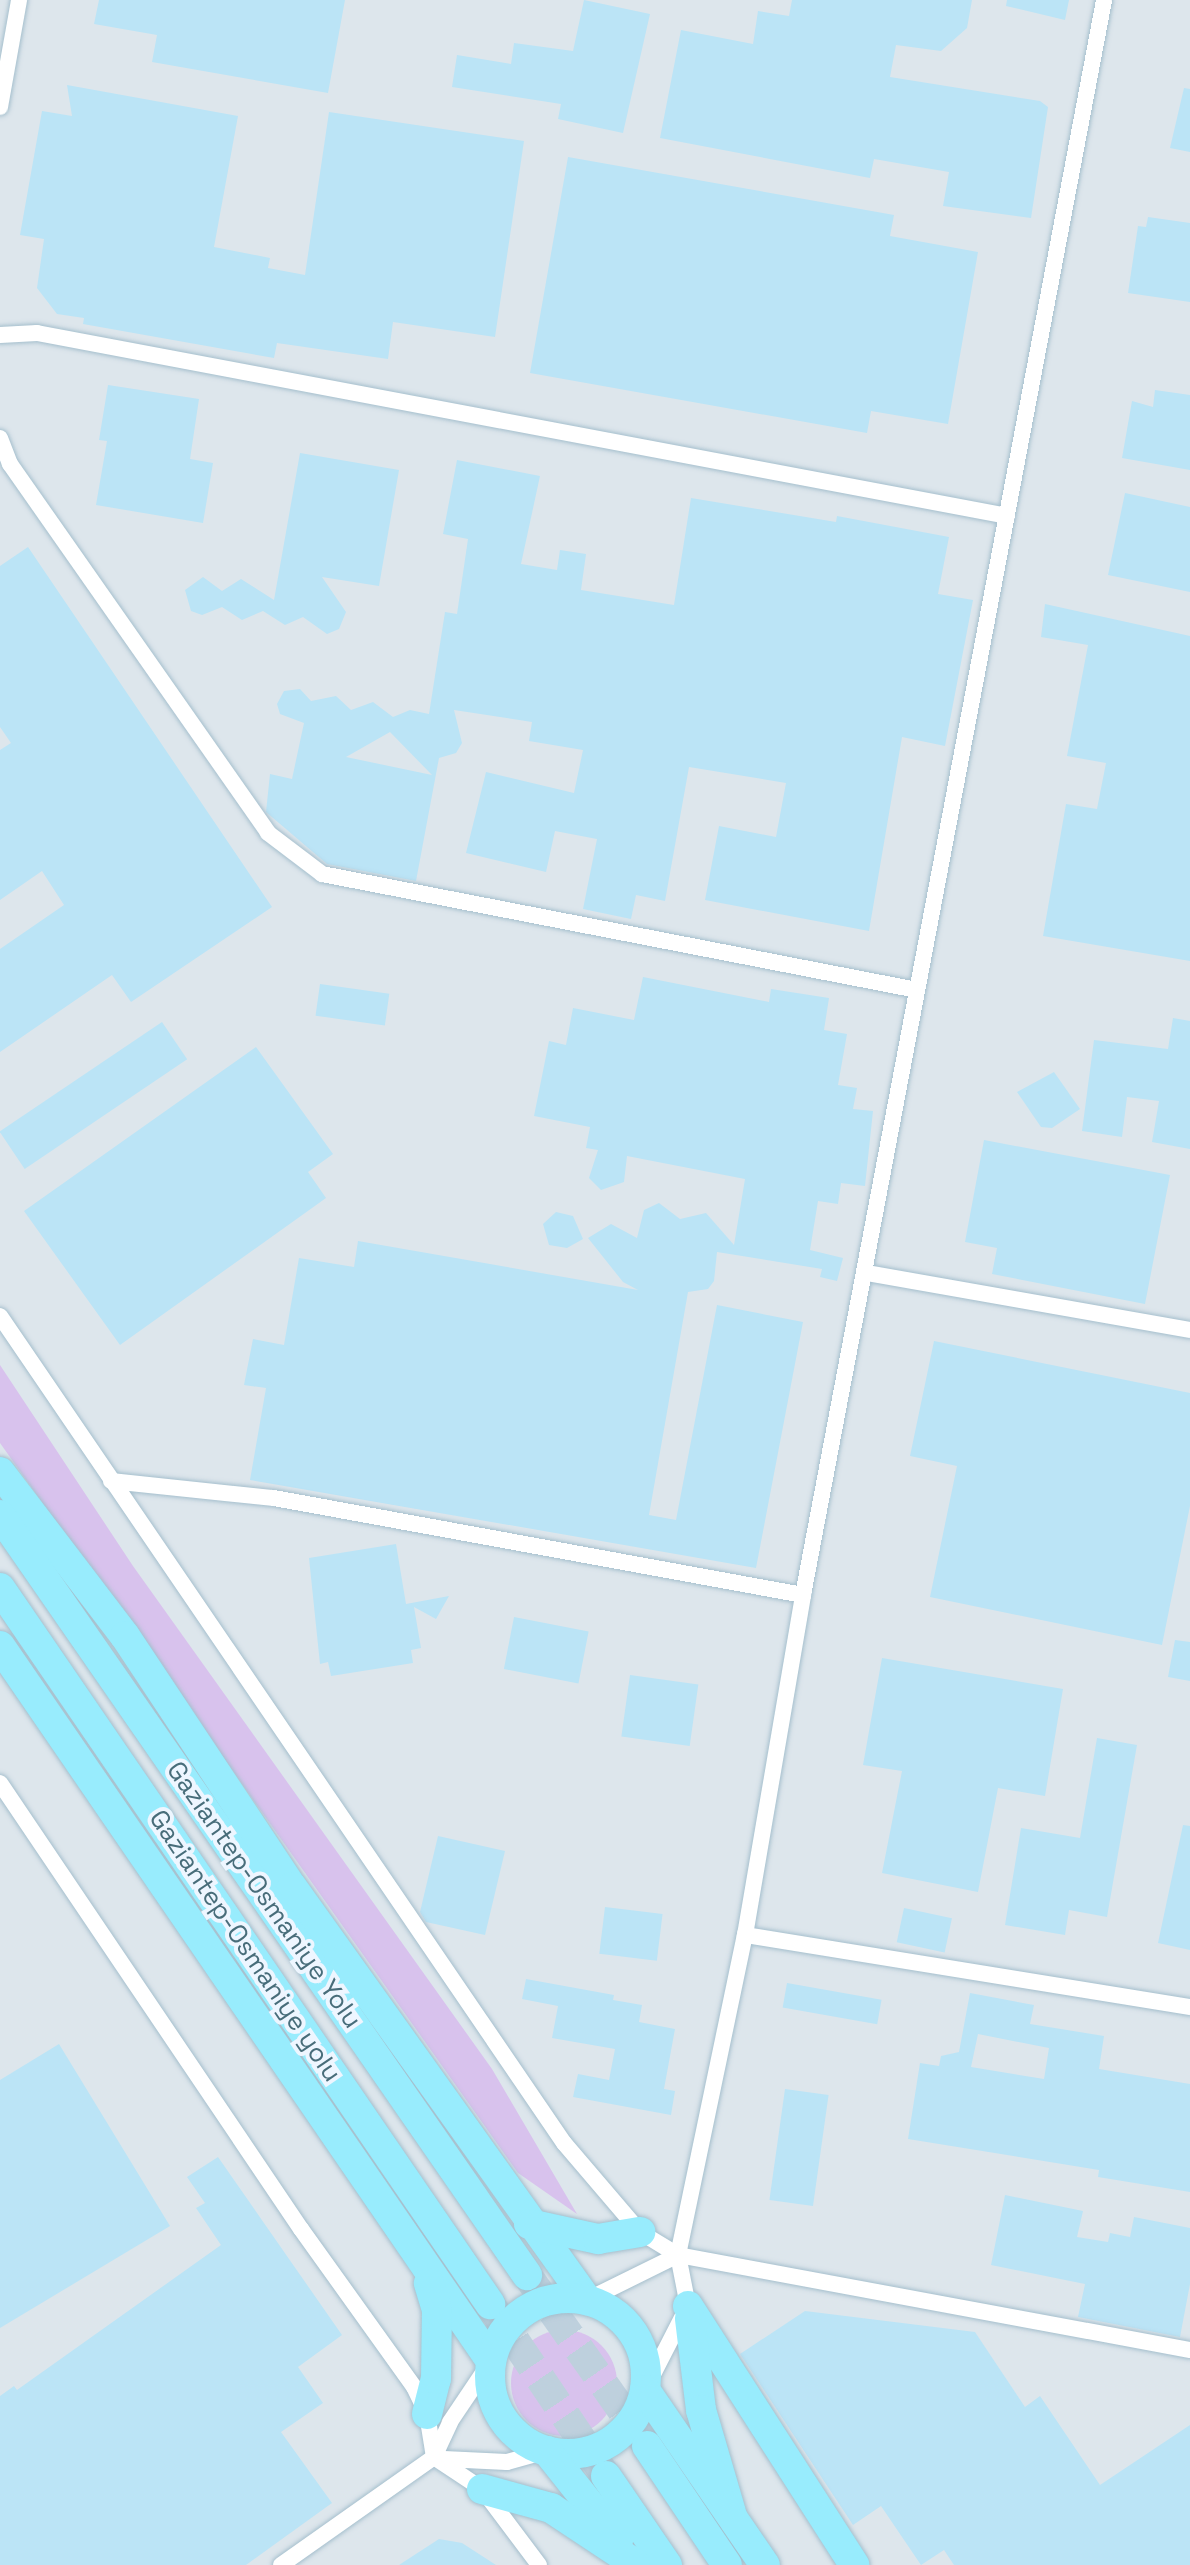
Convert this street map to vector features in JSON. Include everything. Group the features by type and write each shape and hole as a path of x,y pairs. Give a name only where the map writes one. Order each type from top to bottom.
{"highway":[{"path":"0,1472 125,1636 292,1887 529,2224 587,2300 629,2327 644,2357 645,2390 632,2419 609,2442 569,2454 547,2451 514,2432 501,2417 490,2381 491,2361 504,2332 526,2310 556,2299 587,2300"},
{"name":"Gaziantep-Osmaniye Yolu","path":"0,1515 527,2275"},
{"name":"Gaziantep-Osmaniye yolu","path":"0,1588 490,2304"},
{"path":"0,1646 427,2273 491,2361"},
{"path":"529,2224 598,2239 640,2232"},
{"path":"427,2273 437,2310 436,2379 427,2414"},
{"path":"688,2306 701,2410 732,2516"},
{"path":"688,2306 854,2565"},
{"path":"645,2390 765,2565"},
{"path":"647,2446 727,2565"},
{"path":"547,2451 634,2564"},
{"path":"606,2476 667,2565"},
{"path":"482,2489 551,2508 634,2564"}],"street":[{"path":"0,107 19,0"},
{"path":"645,2390 688,2306 678,2255 745,1935 803,1595 867,1273 917,990 1104,0"},
{"path":"0,335 37,333 1007,516"},
{"path":"0,438 10,464 268,833 322,874 917,990"},
{"path":"867,1273 1190,1330"},
{"path":"0,1316 564,2143 640,2232 678,2255 1190,2350"},
{"path":"111,1481 274,1498 803,1595"},
{"path":"0,1783 301,2229 414,2387 427,2414 434,2457 482,2489 539,2565"},
{"path":"745,1935 1190,2007"},
{"path":"587,2300 678,2255"},
{"path":"281,2565 434,2457 450,2422 491,2361"},
{"path":"434,2457 507,2462 547,2451"}],"shaded area":[{"path":"0,0 1190,0 1190,2565 0,2565"},
{"path":"0,1365 133,1566 492,2069 577,2214 518,2173 0,1443"},
{"path":"564,2330 584,2334 602,2345 613,2363 617,2383 613,2403 602,2421 584,2432 564,2436 544,2432 526,2421 515,2403 511,2383 515,2363 526,2345 544,2334"}],"building":[{"path":"99,0 345,0 328,93 152,62 157,35 94,24"},
{"path":"584,0 650,14 623,133 558,119 561,104 452,87 457,55 511,64 514,43 573,51"},
{"path":"792,0 972,0 967,28 941,51 896,45 890,77 1040,101 1048,107 1031,218 943,206 949,172 874,159 870,178 660,138 681,30 753,44 758,11 789,16"},
{"path":"1007,0 1069,0 1065,20 1006,6"},
{"path":"67,85 238,116 214,247 270,258 268,268 305,275 329,112 524,141 495,337 393,322 388,359 277,343 274,358 83,324 84,318 57,314 37,288 44,239 20,235 42,111 72,116"},
{"path":"1184,88 1190,89 1190,152 1170,148"},
{"path":"568,157 894,215 890,236 978,252 948,424 871,411 867,433 530,373"},
{"path":"1148,217 1190,223 1190,302 1128,293 1138,226 1146,227"},
{"path":"108,385 199,399 190,459 213,463 203,523 96,505 107,441 99,440"},
{"path":"1155,390 1190,395 1190,470 1122,458 1132,401 1153,407"},
{"path":"300,453 399,470 379,586 322,577 346,612 339,629 327,634 303,617 285,625 263,611 242,620 222,607 202,615 191,611 185,590 203,577 222,591 241,579 274,600"},
{"path":"457,460 540,476 521,564 557,570 560,550 586,554 581,590 674,605 691,498 836,522 837,516 949,537 938,594 973,600 945,746 902,737 869,931 705,900 719,826 776,837 786,783 689,767 665,901 636,895 631,919 583,909 597,839 555,831 546,872 466,853 486,772 574,793 583,750 529,741 532,722 454,710 462,743 456,753 439,758 416,881 327,864 266,812 270,774 292,779 304,723 280,714 277,704 284,691 300,689 311,701 336,696 351,710 373,702 393,717 410,710 429,714 445,612 457,614 468,539 443,534","holes":["390,732 432,775 346,757"]},
{"path":"1125,493 1190,507 1190,592 1108,575"},
{"path":"28,547 272,907 131,1002 112,975 0,1052 0,949 64,905 42,871 0,900 0,750 11,743 0,727 0,566"},
{"path":"1045,604 1190,636 1190,961 1043,936 1066,804 1097,809 1106,763 1067,756 1088,645 1041,637"},
{"path":"643,977 769,1002 771,989 829,998 824,1030 847,1034 838,1085 857,1088 853,1109 873,1111 865,1186 841,1183 838,1204 818,1201 810,1250 843,1258 837,1281 820,1277 822,1269 717,1252 714,1281 708,1289 688,1292 649,1515 676,1520 717,1305 803,1322 756,1568 250,1480 266,1388 244,1385 253,1339 284,1345 299,1258 354,1267 358,1241 638,1290 623,1282 588,1238 611,1224 637,1238 644,1210 659,1203 680,1219 706,1213 734,1245 745,1179 627,1156 624,1182 601,1190 589,1178 598,1150 586,1148 590,1127 534,1116 549,1041 566,1045 573,1008 634,1020"},
{"path":"320,984 389,994 385,1025 316,1016"},
{"path":"1173,1018 1190,1021 1190,1149 1152,1142 1159,1101 1127,1097 1122,1137 1082,1131 1094,1040 1168,1049"},
{"path":"162,1022 187,1059 25,1169 0,1131"},
{"path":"256,1047 333,1154 308,1172 326,1198 120,1345 24,1211"},
{"path":"1054,1072 1080,1109 1052,1128 1041,1127 1017,1092"},
{"path":"984,1140 1170,1175 1145,1304 992,1274 997,1248 965,1242"},
{"path":"556,1212 573,1216 583,1239 567,1248 549,1245 543,1224"},
{"path":"934,1341 1190,1393 1190,1506 1162,1645 930,1597 957,1466 910,1456"},
{"path":"396,1544 406,1604 449,1596 436,1619 414,1607 421,1648 411,1650 413,1663 331,1676 328,1662 320,1664 309,1558"},
{"path":"514,1617 589,1632 578,1684 504,1669"},
{"path":"1175,1640 1190,1642 1190,1681 1168,1677"},
{"path":"882,1658 1063,1689 1045,1796 998,1788 978,1892 882,1873 902,1771 863,1765"},
{"path":"630,1675 698,1685 690,1746 621,1736"},
{"path":"1097,1738 1137,1745 1107,1917 1069,1910 1065,1935 1005,1925 1021,1828 1080,1838"},
{"path":"1183,1825 1190,1826 1190,1950 1158,1943"},
{"path":"438,1836 505,1851 485,1935 426,1922 420,1912"},
{"path":"605,1907 663,1914 657,1961 599,1954"},
{"path":"904,1908 952,1918 945,1952 897,1942"},
{"path":"526,1979 614,1995 613,2000 642,2005 639,2022 675,2029 664,2089 675,2091 671,2115 573,2097 578,2074 609,2080 615,2049 552,2038 558,2006 522,1999"},
{"path":"787,1983 882,2000 877,2024 783,2008"},
{"path":"970,1993 1034,2005 1030,2024 1104,2036 1099,2069 1190,2084 1190,2192 1098,2177 1099,2170 908,2139 920,2063 939,2066 941,2056 959,2052","holes":["978,2034 1049,2048 1044,2079 971,2067"]},
{"path":"59,2044 170,2226 0,2328 0,2080"},
{"path":"785,2089 829,2095 813,2206 769,2200"},
{"path":"218,2157 342,2335 298,2367 323,2403 281,2432 332,2503 246,2565 0,2565 0,2396 14,2386 17,2390 221,2245 196,2208 205,2203 187,2177"},
{"path":"1005,2195 1083,2211 1077,2237 1108,2242 1110,2233 1130,2237 1134,2217 1190,2228 1190,2284 1180,2337 1078,2317 1085,2284 991,2265"},
{"path":"805,2311 975,2332 1025,2407 1040,2396 1100,2485 1190,2425 1190,2565 954,2565 944,2550 921,2565 881,2506 853,2525 740,2354"},
{"path":"439,2539 462,2543 496,2565 399,2565"}],"tunnel":[{"path":"527,2275 647,2446"},
{"path":"490,2304 606,2476"}]}
